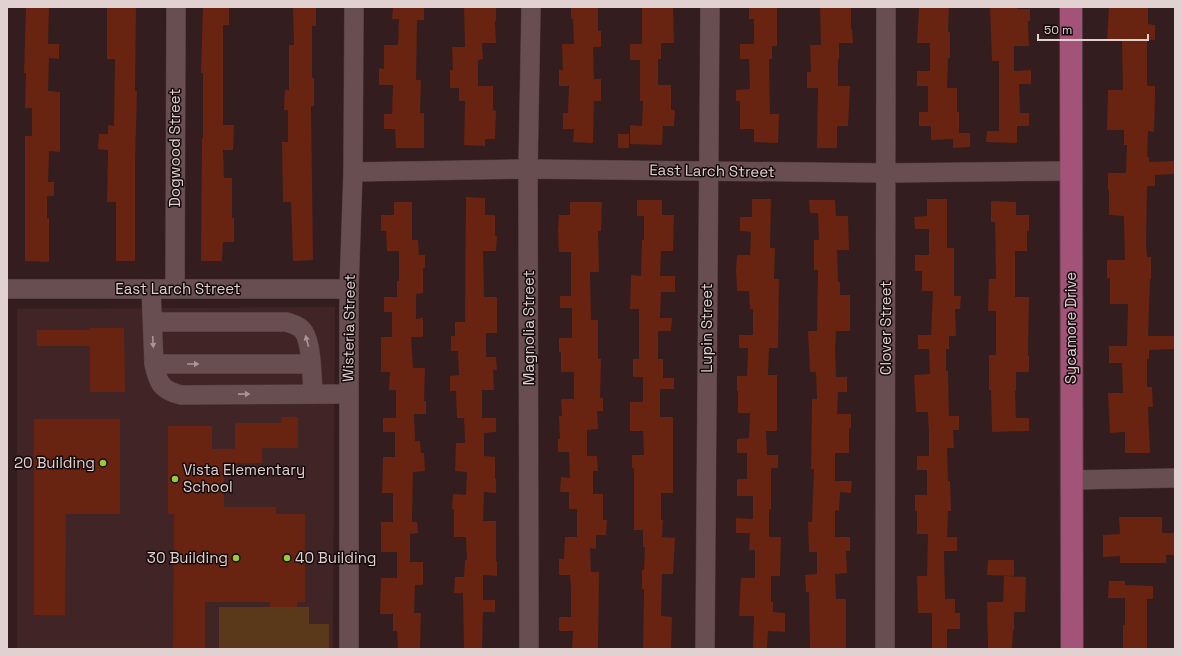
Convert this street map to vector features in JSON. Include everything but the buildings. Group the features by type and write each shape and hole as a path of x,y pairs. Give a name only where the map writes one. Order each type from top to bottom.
{"main road":[{"name":"Sycamore Drive","path":"1071,7 1070,171 1072,649"}],"street":[{"name":"Dogwood Street","path":"175,289 176,7"},
{"name":"Wisteria Street","path":"349,649 349,288 353,172 354,7"},
{"name":"Magnolia Street","path":"529,649 528,169 531,7"},
{"name":"Lupin Street","path":"705,649 710,7"},
{"name":"Clover Street","path":"885,649 887,173 886,7"},
{"name":"East Larch Street","path":"353,172 528,169 887,173 1070,171"},
{"name":"East Larch Street","path":"7,289 349,288"},
{"path":"151,289 154,364 157,376 162,386 170,392 181,395 349,394"},
{"path":"152,322 286,322 296,325 304,332 308,344 313,394"},
{"path":"154,364 310,364"},
{"path":"1072,480 1175,478"}],"shaded area":[{"name":"Vista Elementary School","path":"335,307 333,649 17,649 17,309"},
{"path":"219,607 309,607 309,624 329,624 329,649 219,649"}],"place":[{"name":"20 Building","path":"103,463"},
{"name":"Vista Elementary School","path":"175,479"},
{"name":"30 Building","path":"236,558"},
{"name":"40 Building","path":"287,558"}]}
